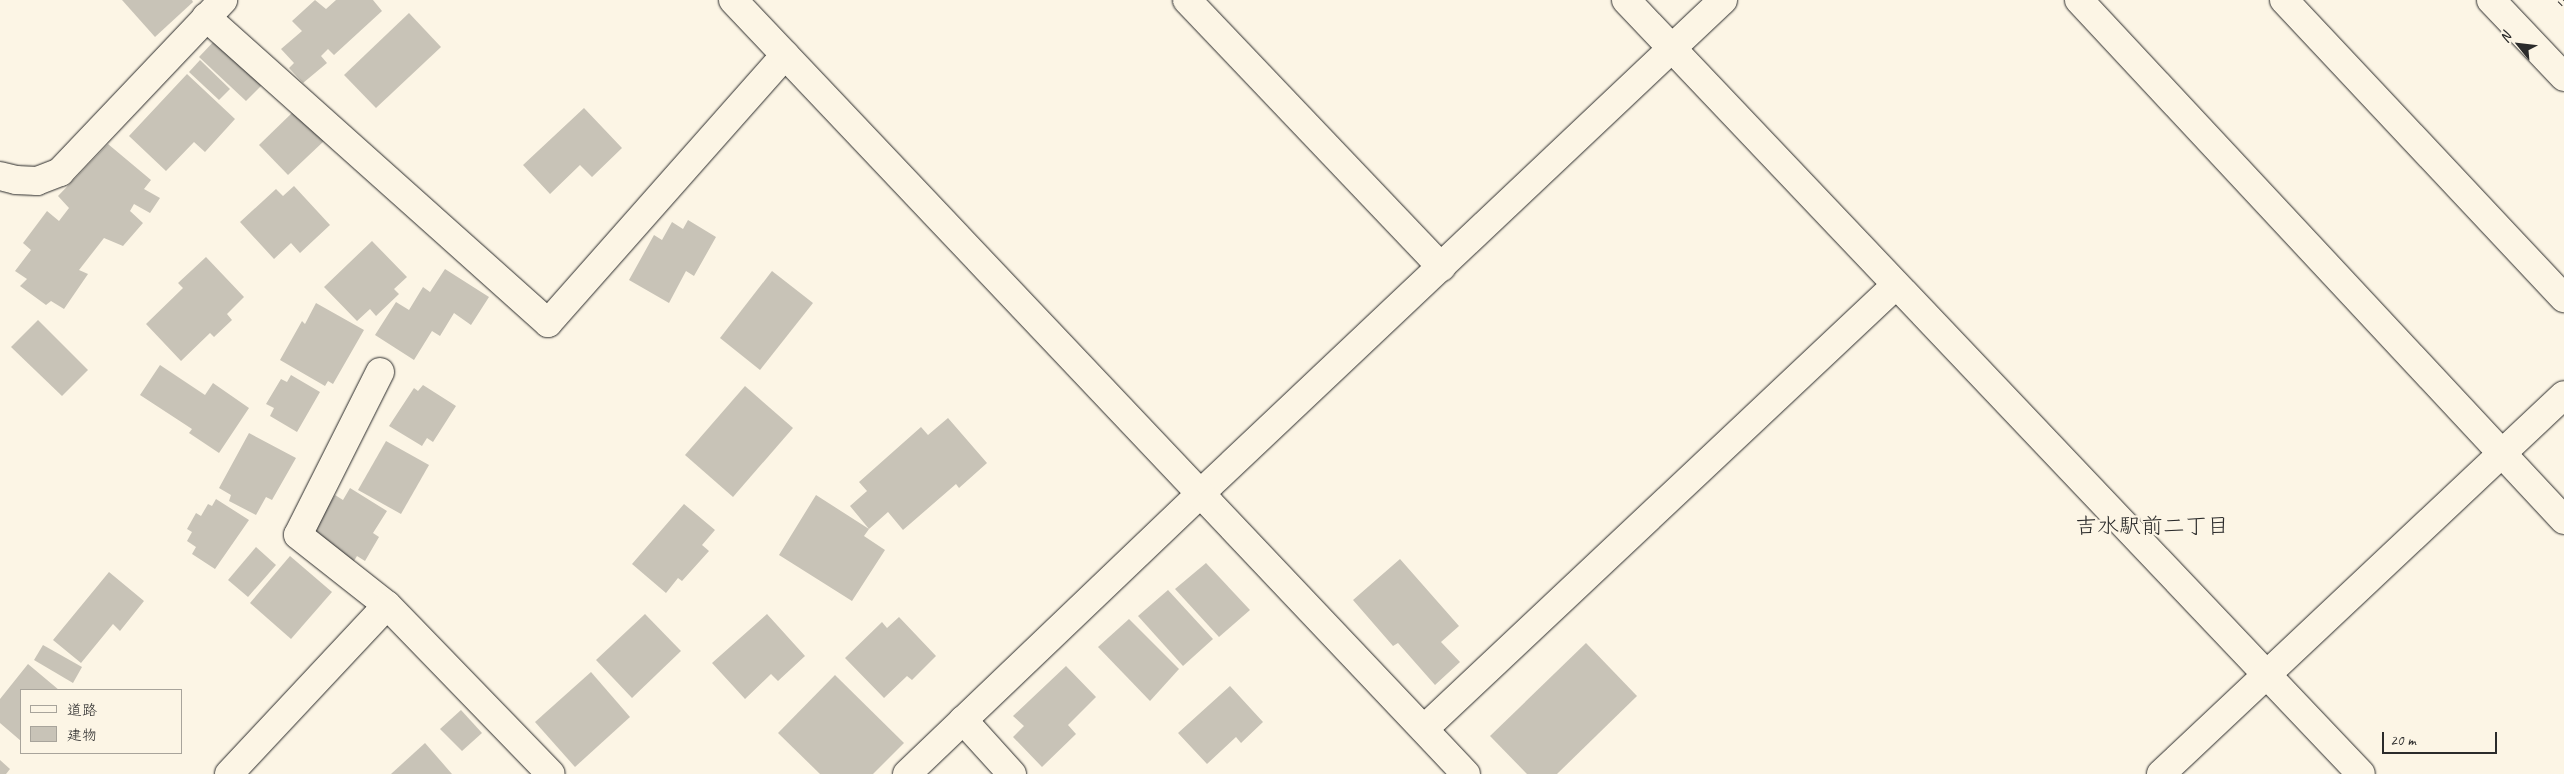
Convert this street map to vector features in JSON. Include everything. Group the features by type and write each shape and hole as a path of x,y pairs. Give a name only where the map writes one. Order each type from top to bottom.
{"street":[{"path":"733,0 1466,774"},
{"path":"1187,0 1441,267"},
{"path":"1626,0 2361,774"},
{"path":"907,774 1201,493 1723,0"},
{"path":"2079,0 2564,520"},
{"path":"2284,0 2564,298"},
{"path":"2491,0 2564,77"},
{"path":"0,176 16,180 37,181 60,172 215,9 548,323 785,56"},
{"path":"1424,729 1896,285"},
{"path":"380,372 298,535 387,605 551,774"},
{"path":"2161,774 2564,395"},
{"path":"229,774 387,605"},
{"path":"963,720 1012,774"}],"building":[{"path":"122,0 192,0 193,2 155,37"},
{"path":"315,0 326,9 336,0 373,0 382,11 334,55 328,49 321,56 327,63 303,83 289,68 294,63 281,49 302,31 292,21"},
{"path":"409,13 441,47 376,108 344,75"},
{"path":"216,39 263,84 246,101 199,57"},
{"path":"200,60 230,89 219,100 189,72"},
{"path":"187,74 235,119 205,152 194,142 166,171 129,136"},
{"path":"584,108 622,148 592,177 580,165 550,194 523,165"},
{"path":"295,110 324,141 288,175 259,145"},
{"path":"108,144 151,180 144,189 160,198 150,213 134,204 130,211 143,223 123,246 104,238 79,270 88,274 64,309 51,301 46,305 20,286 27,279 15,271 31,250 23,243 47,211 59,221 69,208 58,196"},
{"path":"294,186 330,225 300,253 291,243 274,259 240,222 276,189 283,196"},
{"path":"688,220 716,237 694,276 686,271 669,303 629,280 654,235 662,240 672,222 683,229"},
{"path":"372,241 407,277 394,289 399,294 376,316 370,309 357,321 324,287"},
{"path":"206,257 244,297 227,314 232,320 214,337 210,333 181,361 146,324 183,288 178,283"},
{"path":"445,269 489,297 471,325 454,313 440,336 432,331 414,360 375,335 396,302 409,310 423,287 430,292"},
{"path":"772,271 813,303 760,370 720,338"},
{"path":"316,303 364,330 333,384 328,381 325,386 280,360 302,321 305,324"},
{"path":"38,320 88,370 62,396 11,347"},
{"path":"160,365 205,395 213,383 249,408 219,453 189,433 192,429 140,395"},
{"path":"291,375 320,392 297,432 270,416 274,408 266,404 281,379 287,382"},
{"path":"423,385 456,406 433,442 427,438 422,446 389,426 414,388 418,391"},
{"path":"745,386 793,428 733,497 685,455"},
{"path":"948,418 987,463 959,488 956,484 903,530 888,512 869,529 850,506 867,491 859,482 921,427 928,435"},
{"path":"249,433 296,458 272,500 266,497 256,515 229,501 231,495 219,488"},
{"path":"386,441 429,465 401,514 358,490"},
{"path":"350,488 387,511 373,533 379,537 365,561 357,556 352,564 310,536 335,495 343,500"},
{"path":"816,495 869,529 864,536 885,550 852,601 779,555"},
{"path":"216,499 249,520 215,569 192,554 196,547 187,541 192,532 187,529 196,513 201,516 208,504 212,506"},
{"path":"684,504 715,530 702,545 709,551 682,581 678,578 666,593 632,564"},
{"path":"256,547 276,565 248,597 228,580"},
{"path":"290,556 332,592 291,639 250,603"},
{"path":"1400,559 1459,626 1441,642 1460,662 1435,685 1398,643 1393,646 1353,600"},
{"path":"1206,563 1250,610 1219,637 1175,589"},
{"path":"109,572 144,601 120,631 113,624 81,663 53,640"},
{"path":"1168,590 1213,639 1183,666 1138,616"},
{"path":"645,614 681,651 632,698 596,660"},
{"path":"767,614 805,656 778,681 771,674 745,699 712,663"},
{"path":"899,617 936,656 912,680 907,676 884,698 845,658 882,622 887,628"},
{"path":"1129,619 1179,669 1150,701 1098,647"},
{"path":"1586,643 1637,696 1557,774 1527,774 1490,736"},
{"path":"43,645 82,667 73,683 34,660"},
{"path":"28,664 58,689 20,689 20,740 0,723 0,699"},
{"path":"1066,666 1096,697 1068,725 1076,734 1042,767 1013,737 1024,726 1013,716"},
{"path":"591,672 630,717 575,767 535,722"},
{"path":"835,675 904,743 873,774 820,774 778,733"},
{"path":"1230,686 1263,722 1241,743 1236,737 1207,764 1178,733"},
{"path":"461,710 482,733 462,751 440,729"},
{"path":"425,743 452,774 391,774"},
{"path":"0,760 10,769 6,774 0,774"}],"railway":[{"path":"2560,0 2564,4"}],"district":[{"name":"吉水駅前二丁目","path":"2152,527"}]}
